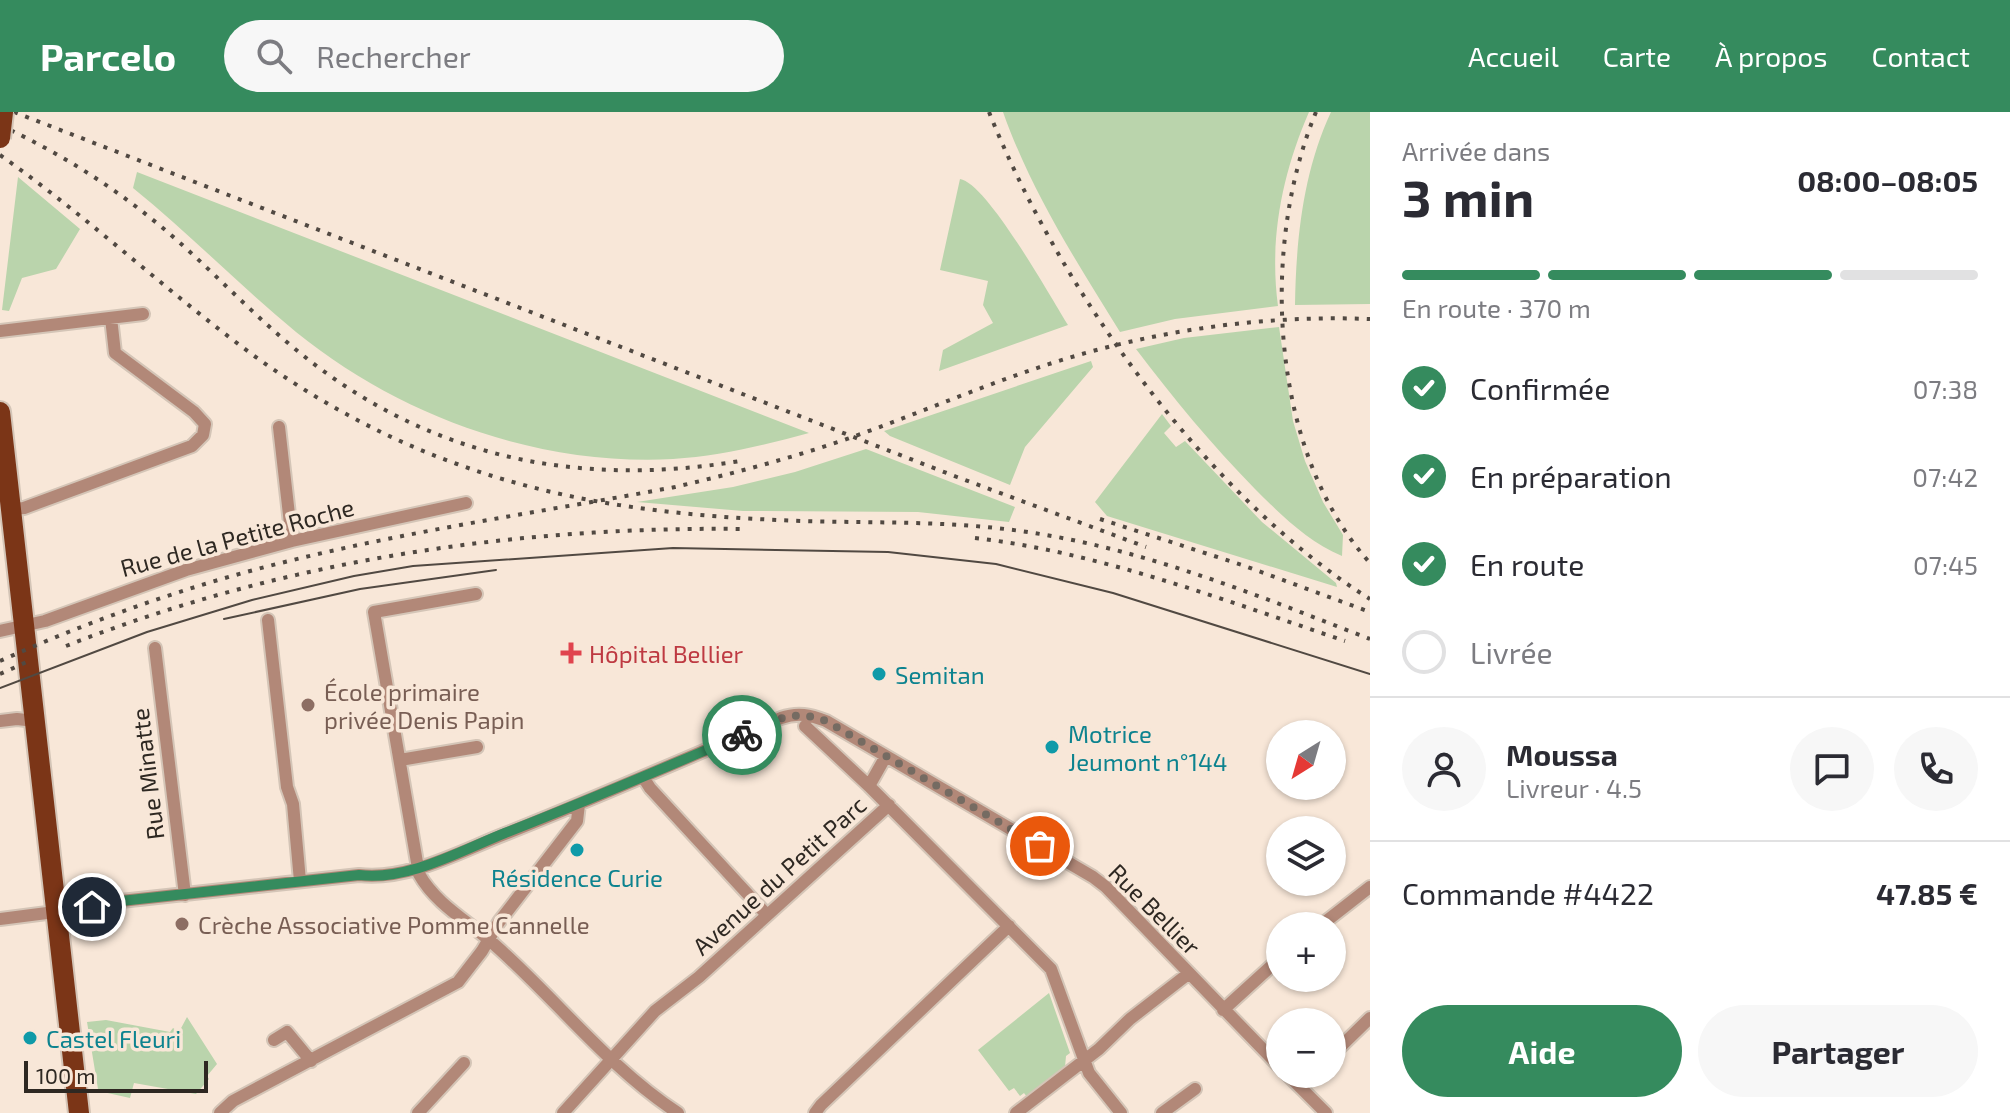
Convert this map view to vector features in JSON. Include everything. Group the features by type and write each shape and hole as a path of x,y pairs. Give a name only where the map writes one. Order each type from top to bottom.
{"main road":[{"path":"0,138 3,112"},
{"path":"0,412 56,911 83,1112"}],"street":[{"path":"0,331 143,314"},
{"path":"11,509 24,508 192,446 203,435 205,424 194,412 115,353 111,318"},
{"path":"279,427 292,541"},
{"name":"Rue de la Petite Roche","path":"0,631 25,626 186,570 292,541 466,503"},
{"path":"476,594 374,612 417,867 430,889 468,925 489,940 613,1060 678,1113"},
{"path":"268,620 287,787 293,804 300,881"},
{"name":"Rue Minatte","path":"155,648 185,895"},
{"path":"0,919 300,881 396,873 549,816 794,714 808,720 869,786 1051,969 1089,1073 1121,1113"},
{"name":"Rue Bellier","path":"808,720 826,721 1093,877 1266,1053"},
{"path":"0,721 35,721"},
{"path":"400,760 477,747"},
{"path":"869,786 886,756"},
{"path":"643,777 767,915"},
{"path":"220,1113 233,1101 458,982 499,922 577,821 579,804"},
{"name":"Avenue du Petit Parc","path":"563,1113 655,1011 699,977 889,805"},
{"path":"549,816 560,837 557,844"},
{"path":"1338,912 1370,887"},
{"path":"815,1113 1009,926"},
{"path":"1223,1010 1266,971"},
{"path":"1016,1113 1188,974"},
{"path":"1346,1041 1370,1018"},
{"path":"274,1040 287,1032 311,1061"},
{"path":"418,1113 464,1063"},
{"path":"1301,1088 1326,1113"},
{"path":"1162,1113 1195,1089"}],"green space":[{"path":"1003,112 1309,112 1292,159 1280,208 1275,257 1278,306 1175,319 1120,332 1041,198"},
{"path":"1331,112 1370,112 1370,304 1295,305 1303,207 1314,158"},
{"path":"137,172 809,433 707,455 622,459 572,454 473,430 380,389 296,332 133,188"},
{"path":"18,177 80,229 56,269 22,278 9,311 2,310"},
{"path":"960,179 972,185 1002,220 1068,325 939,371 943,350 993,323 983,305 988,281 940,270"},
{"path":"1279,327 1293,421 1305,461 1323,502 1343,535 1342,556 1306,535 1255,489 1193,421 1136,349 1184,338"},
{"path":"1091,361 1093,367 1025,447 1010,485 884,431"},
{"path":"1162,414 1171,426 1164,433 1176,447 1185,441 1262,522 1337,587 1107,516 1095,502"},
{"path":"866,449 1015,507 1009,522 918,512 743,511 637,502 733,487 795,472"},
{"path":"1049,993 1070,1053 1066,1056 1065,1067 1027,1097 1024,1093 1020,1096 1014,1088 1009,1091 978,1050"},
{"path":"187,1017 217,1064 196,1094 134,1083 130,1098 98,1089 87,1022 106,1020 170,1032 173,1028 179,1032"}],"tram line":[{"path":"0,688 147,632 252,600 354,576 413,566 673,548 888,552 996,564 1113,593 1370,674"},
{"path":"224,619 360,589 496,570"}],"railway":[{"path":"14,112 957,477 1146,547"},
{"path":"989,112 1019,180 1055,249 1145,384 1196,447 1251,504 1309,556 1370,599"},
{"path":"1316,112 1298,166 1287,224 1282,284 1284,346 1294,407 1311,464 1336,517 1370,563"},
{"path":"0,125 63,158 121,195 175,238 288,343 338,381 390,413 444,437 500,454 557,466 616,470 677,469 740,461"},
{"path":"0,155 277,372 377,430 457,464 542,490 671,512 759,519 955,525 1053,536 1191,572 1370,639"},
{"path":"0,661 144,604 256,570 388,539 675,487 781,460 844,440 1037,368 1102,349 1216,326 1293,319 1370,319"},
{"path":"1100,519 1242,565 1370,612"},
{"path":"66,646 148,616 231,591 399,554 571,534 744,529"},
{"path":"975,538 1068,554 1115,566 1345,641"},
{"path":"0,674 29,661"}],"way so far":[{"path":"742,735 794,714 811,715 1040,846"}],"place":[{"name":"Hôpital Bellier","path":"571,653"},
{"name":"Semitan","path":"879,674"},
{"name":"École primaire privée Denis Papin","path":"308,705"},
{"name":"Motrice Jeumont n°144","path":"1052,747"},
{"name":"Résidence Curie","path":"577,850"},
{"name":"Crèche Associative Pomme Cannelle","path":"182,924"},
{"name":"Castel Fleuri","path":"30,1038"}],"route":[{"path":"92,907 121,901 396,873 608,793 742,735"}]}
